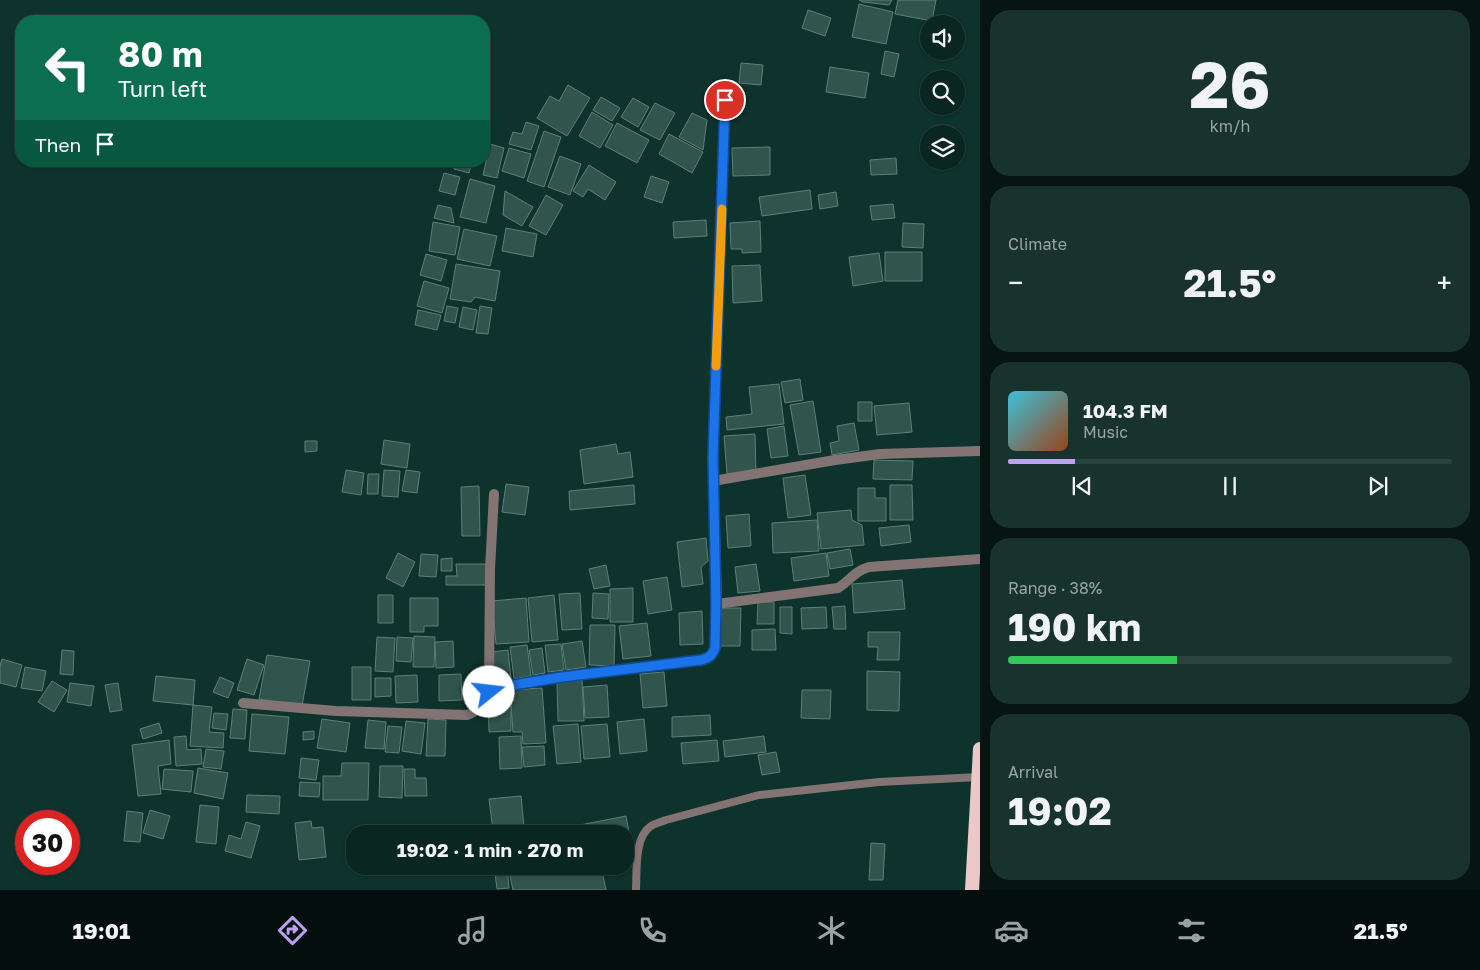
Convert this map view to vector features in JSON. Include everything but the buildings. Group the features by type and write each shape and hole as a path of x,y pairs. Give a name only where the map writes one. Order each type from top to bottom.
{"highway":[{"path":"972,890 980,749"}],"street":[{"path":"243,703 336,711 467,715 472,714 478,709 489,692 495,688 562,677 701,660 708,658 713,653 715,648 716,604 714,481 725,100"},
{"path":"714,481 880,454 980,451"},
{"path":"489,692 490,569 494,494"},
{"path":"716,604 838,588 846,583 850,576 869,567 980,559"}],"lane":[{"path":"636,890 639,843 643,833 651,826 666,820 760,795 879,782 978,777"}],"slow traffic":[{"path":"716,366 722,209"}],"route":[{"path":"489,692 495,688 562,677 701,660 708,658 715,648 713,458 725,100"}]}
